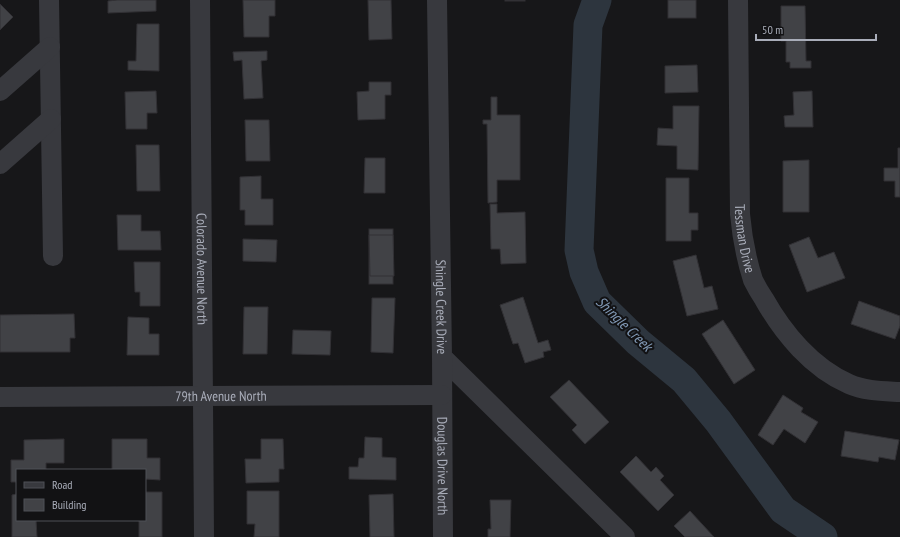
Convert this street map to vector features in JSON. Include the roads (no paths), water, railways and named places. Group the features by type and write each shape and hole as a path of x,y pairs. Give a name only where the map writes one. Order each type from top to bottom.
{"street":[{"path":"49,0 53,256"},
{"name":"Colorado Avenue North","path":"200,0 204,537"},
{"name":"Shingle Creek Drive","path":"437,0 442,357 625,537"},
{"name":"Tessman Drive","path":"738,0 740,214 744,248 754,282 771,312 792,339 828,372 849,384 875,391 900,392"},
{"path":"0,91 50,47"},
{"path":"0,164 51,119"},
{"name":"Douglas Drive North","path":"442,357 443,537"},
{"name":"79th Avenue North","path":"0,397 442,395"}],"waterway":[{"name":"Shingle Creek","path":"597,0 588,25 579,250 584,272 597,302 638,342 684,380 718,421 783,510 823,537"}]}
